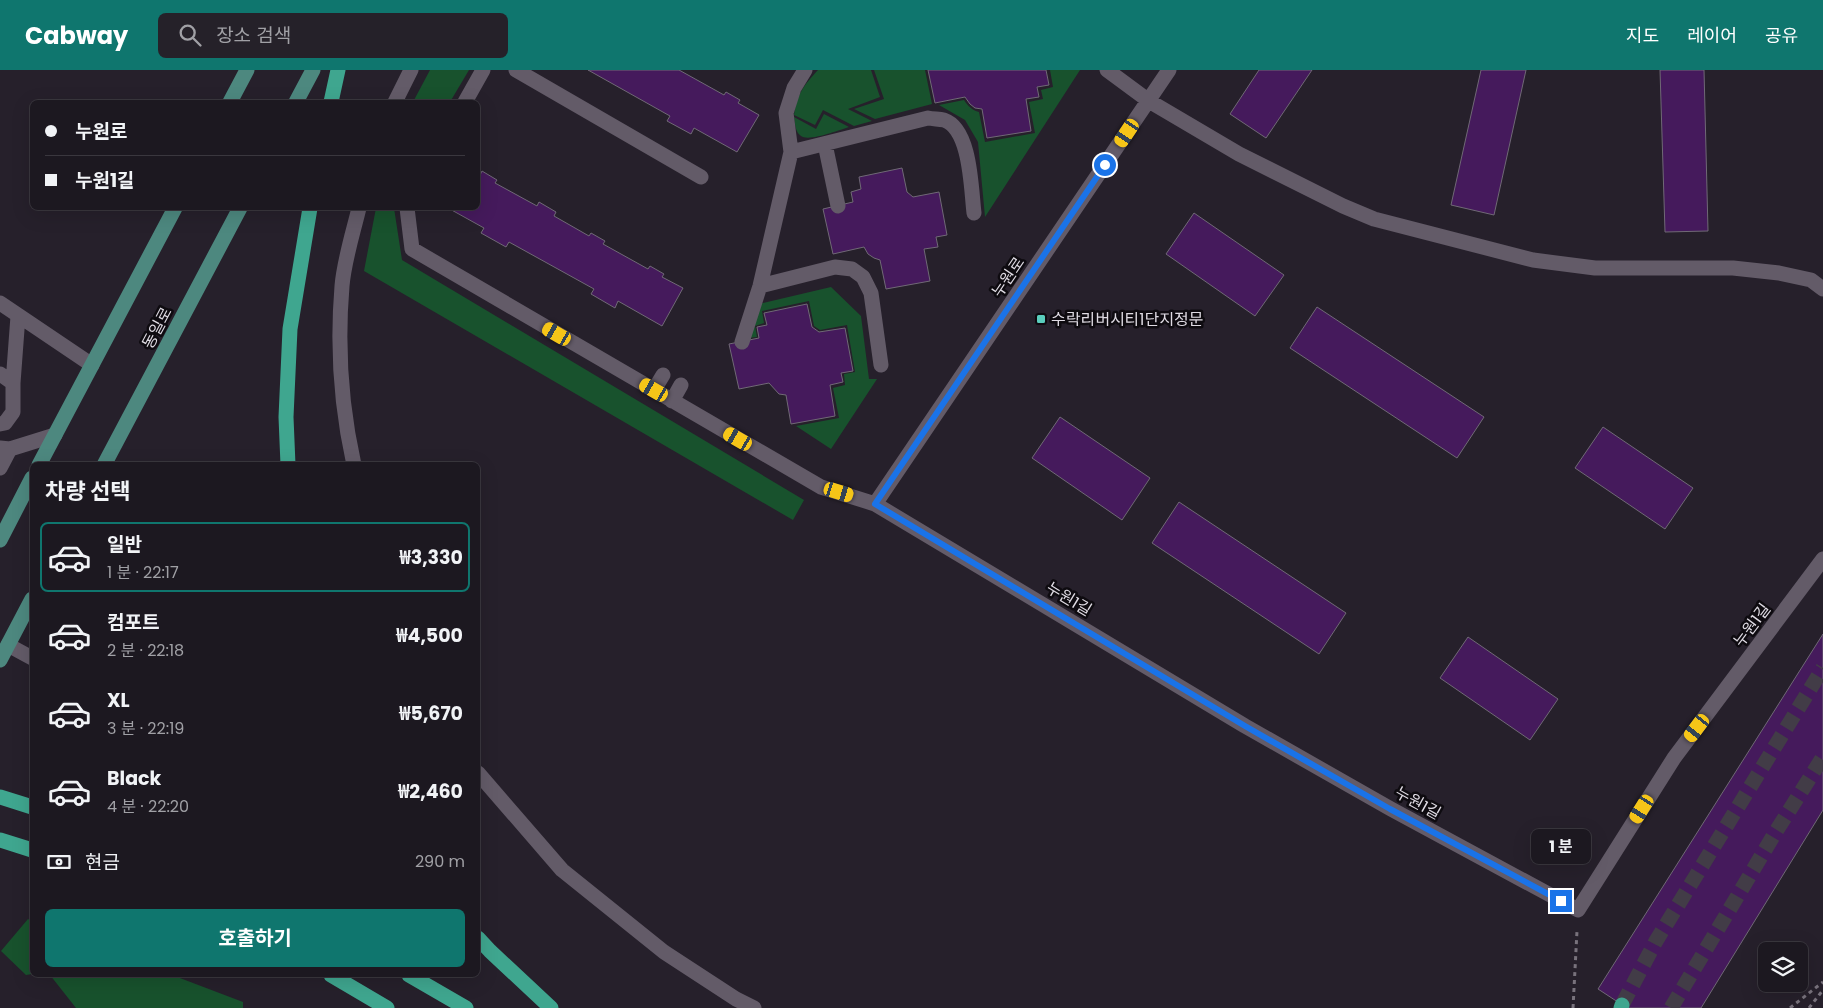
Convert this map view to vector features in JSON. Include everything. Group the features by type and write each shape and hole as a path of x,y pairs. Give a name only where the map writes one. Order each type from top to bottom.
{"highway":[{"path":"331,100 338,70"},
{"path":"288,462 286,417 290,329 310,210"},
{"path":"3,798 30,806"},
{"path":"0,840 30,849"},
{"path":"480,940 550,1008"},
{"path":"334,977 387,1008"},
{"path":"412,977 466,1008"}],"main road":[{"path":"231,100 247,70"},
{"path":"297,100 313,70"},
{"path":"42,462 174,210"},
{"name":"동일로","path":"106,462 239,210"},
{"path":"0,540 30,482"},
{"path":"0,660 30,603"}],"street":[{"path":"396,100 411,70"},
{"path":"465,100 483,70"},
{"path":"516,70 701,177"},
{"path":"742,342 760,286 790,152 786,113 794,88 806,70"},
{"path":"1107,70 1149,101 1239,154 1343,206 1374,219 1533,260 1595,268 1733,268 1779,273 1811,280 1823,288"},
{"name":"누원로","path":"875,504 1170,70"},
{"path":"790,152 928,118 945,120 956,128 965,144 974,213"},
{"path":"824,144 838,206"},
{"path":"353,462 349,443 340,362 342,284 359,210"},
{"name":"누원1길","path":"407,210 412,249 820,487 875,504 1254,731 1390,809 1578,910 1674,758 1823,559"},
{"path":"760,286 835,267 852,269 863,277 871,293 881,365"},
{"path":"0,304 95,360"},
{"path":"0,424 5,423 13,412 6,378 18,316"},
{"path":"654,390 663,375"},
{"path":"672,400 681,386"},
{"path":"0,468 5,449 55,435"},
{"path":"8,645 30,657"},
{"path":"480,775 562,870 664,952 736,999 754,1008"}],"path":[{"path":"1573,1008 1578,910"},
{"path":"1790,1008 1823,982"},
{"path":"1809,1008 1823,990"}],"green space":[{"path":"430,70 469,70 451,100 414,100"},
{"path":"818,70 871,70 880,97 848,109 872,121 854,126 823,110 815,125 794,115 802,90"},
{"path":"874,70 925,70 932,104 875,119 854,109 884,99"},
{"path":"1050,70 1080,70 985,217 978,142 965,120 939,105 964,100 970,108 979,112 985,142 1035,133 1029,102 1043,99 1041,90 1053,87"},
{"path":"824,114 849,127 810,138 799,134 794,117 816,129"},
{"path":"376,210 394,210 402,260 804,500 793,520 364,271"},
{"path":"831,287 861,316 869,379 877,379 831,449 796,426 839,418 833,388 845,385 844,374 855,372 847,325 820,330 814,326 809,301 762,311 764,323 755,326 757,337 748,338 759,304"},
{"path":"28,919 30,920 30,974 26,975 1,951"},
{"path":"52,977 177,977 243,1002 243,1008 76,1008"}],"building":[{"path":"588,70 679,70 724,95 726,92 740,100 738,103 759,115 737,152 694,128 691,134 667,121 670,116"},
{"path":"928,70 1046,70 1049,85 1037,87 1039,97 1026,99 1031,131 987,138 982,109 975,108 965,97 935,103"},
{"path":"1259,70 1312,70 1266,138 1230,114"},
{"path":"1481,70 1526,70 1494,215 1451,205"},
{"path":"1660,70 1704,70 1708,231 1665,232"},
{"path":"902,168 907,192 913,197 939,192 947,235 936,237 938,247 924,249 930,281 886,289 880,260 868,254 864,247 833,254 823,209 853,202 851,192 861,189 859,177"},
{"path":"482,171 497,180 495,183 537,206 539,202 556,212 554,216 589,236 591,233 605,241 603,244 648,269 650,266 664,274 662,277 683,288 662,326 618,301 615,308 591,294 594,289 509,242 506,247 481,233 484,228 452,210 480,210 480,175"},
{"path":"1194,213 1284,275 1255,316 1166,254"},
{"path":"807,304 812,327 819,332 845,328 853,371 841,373 843,382 830,385 835,416 791,424 786,395 779,394 769,383 739,389 729,344 759,338 757,327 767,325 764,313"},
{"path":"1317,307 1484,417 1457,458 1290,348"},
{"path":"1060,417 1150,478 1122,520 1032,458"},
{"path":"1603,427 1693,488 1665,529 1575,468"},
{"path":"1179,502 1346,613 1319,654 1152,543"},
{"path":"1823,634 1823,810 1701,1008 1627,1008 1598,989"},
{"path":"1468,637 1558,699 1530,740 1440,678"}],"tunnel":[{"path":"1622,1005 1656,941 1823,668"},
{"path":"1671,1008 1775,833 1823,757"}],"place":[{"name":"수락리버시티1단지정문","path":"1041,319"}],"route":[{"path":"1105,165 875,504 1245,726 1390,809 1561,901"}]}
